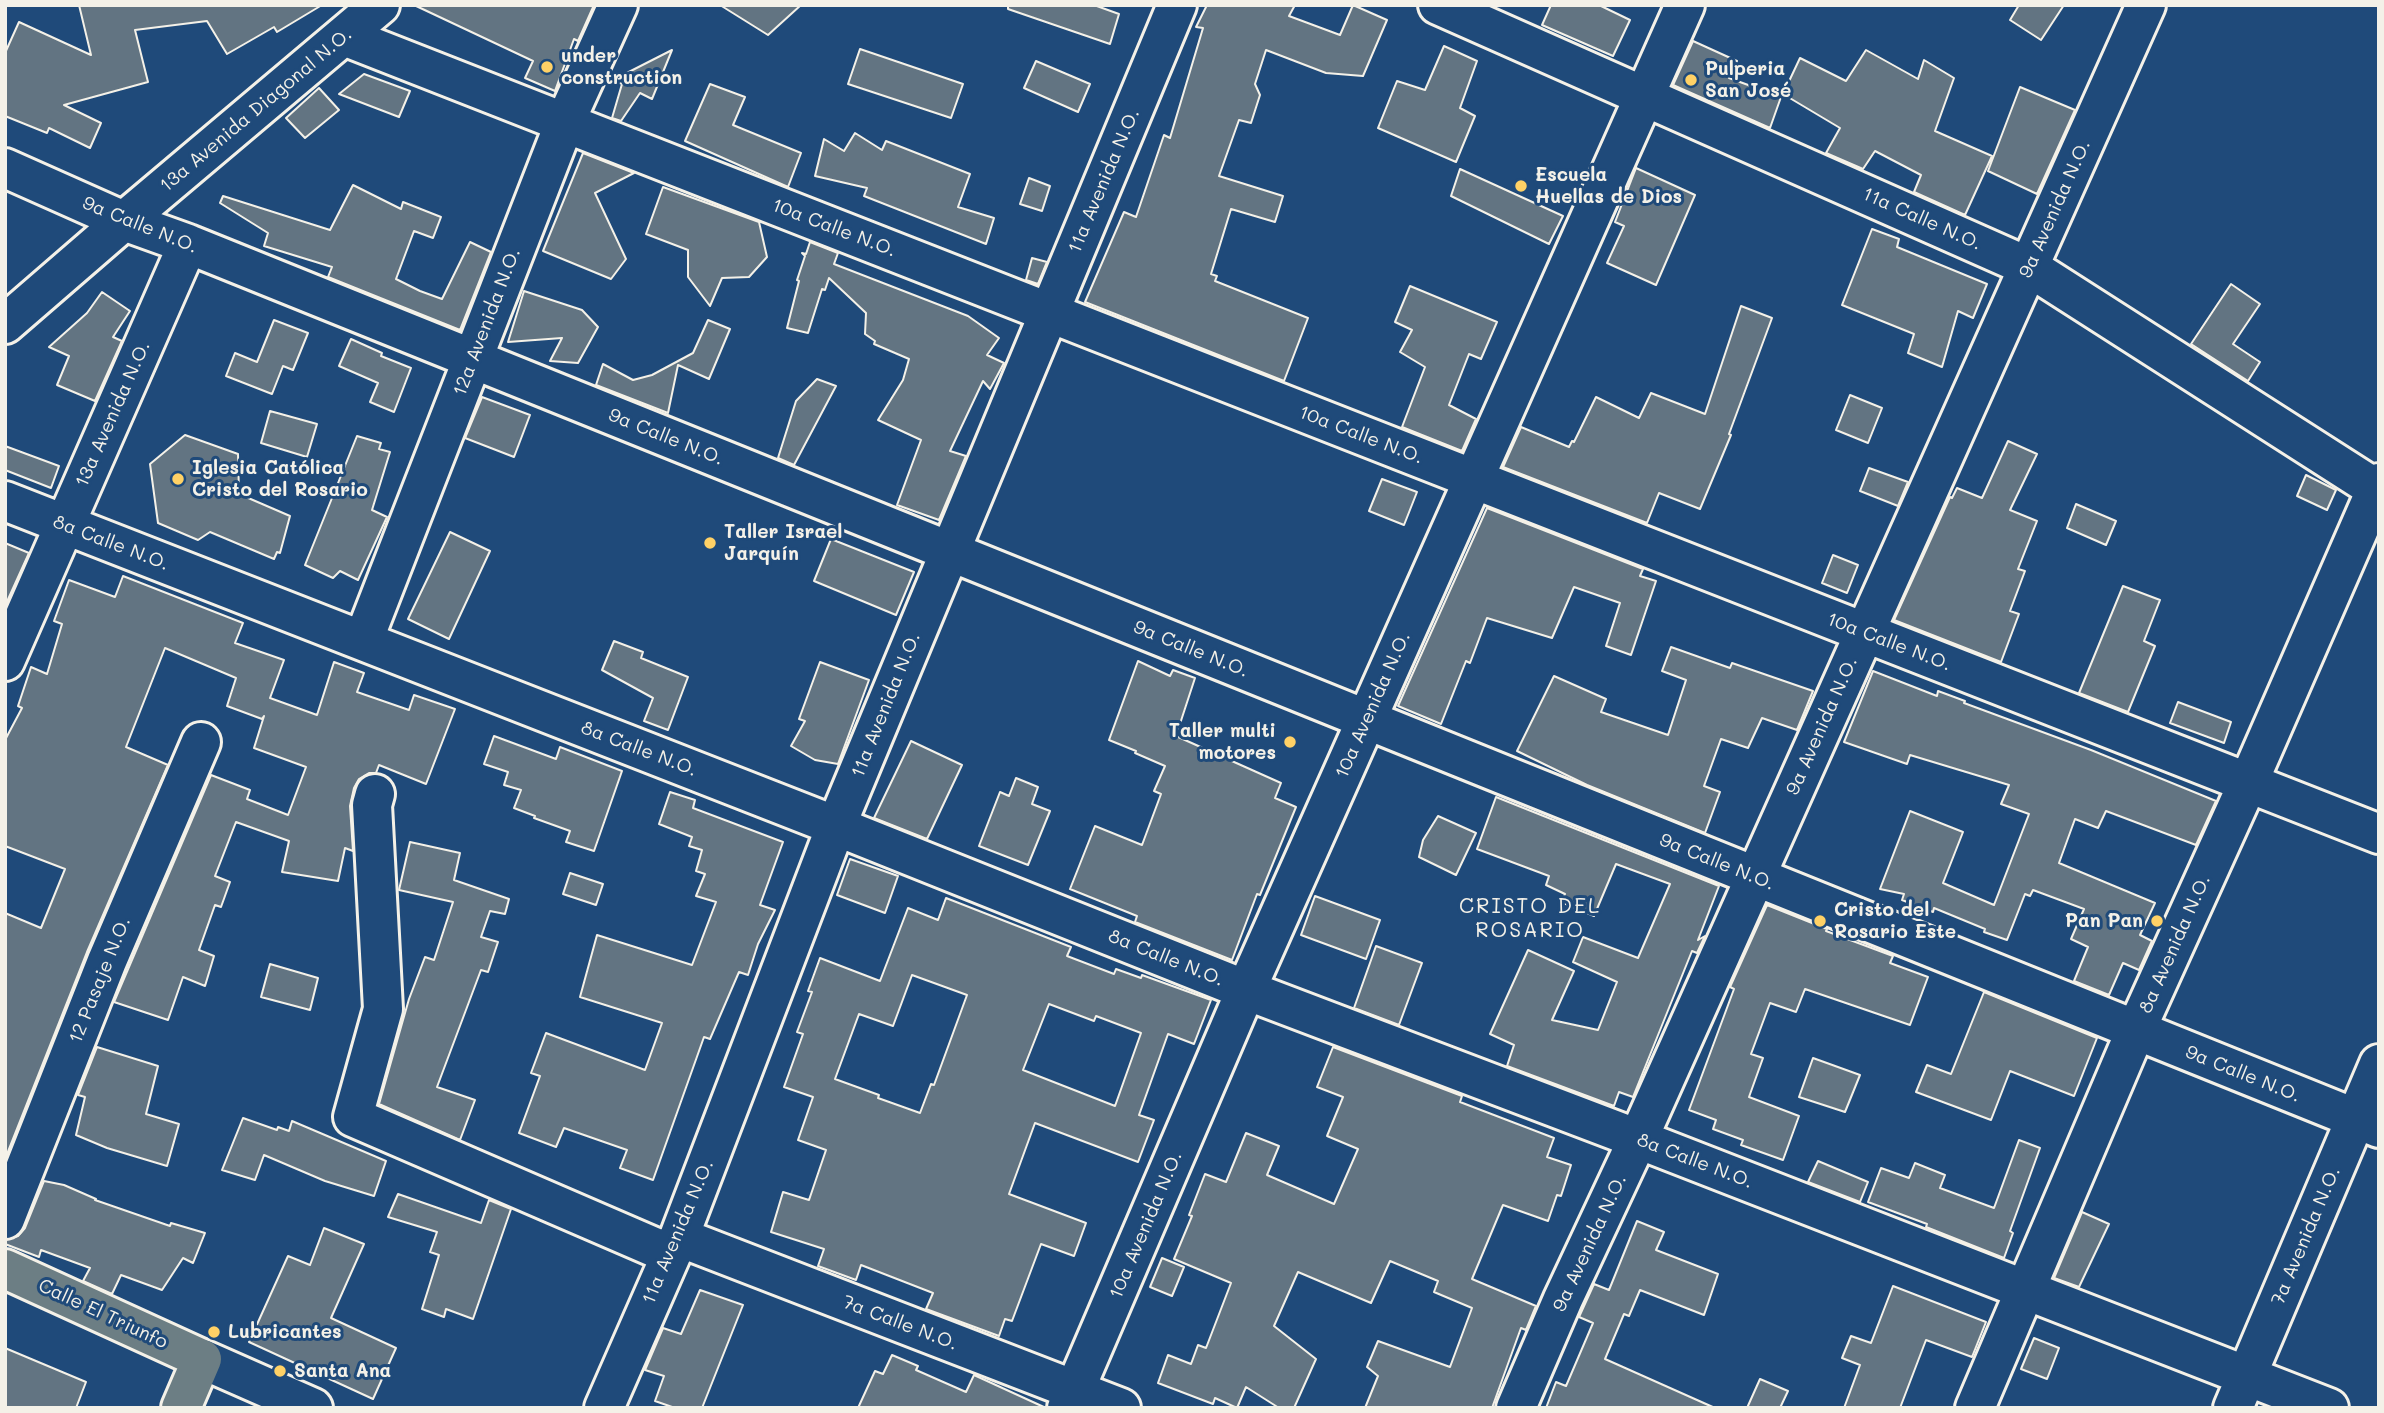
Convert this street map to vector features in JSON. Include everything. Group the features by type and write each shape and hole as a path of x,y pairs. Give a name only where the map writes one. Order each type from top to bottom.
{"main road":[{"name":"Calle El Triunfo","path":"5,1269 202,1359"},
{"path":"181,1408 202,1359"}],"street":[{"name":"13a Avenida Diagonal N.O.","path":"5,324 380,5"},
{"name":"12a Avenida N.O.","path":"363,641 565,122 618,5"},
{"name":"11a Avenida N.O.","path":"604,1408 675,1245 836,826 1177,5"},
{"name":"11a Calle N.O.","path":"1438,5 2029,267 2377,486"},
{"name":"10a Avenida N.O.","path":"1071,1399 1246,990 1685,5"},
{"name":"9a Avenida N.O.","path":"1516,1408 2146,5"},
{"name":"10a Calle N.O.","path":"344,36 2379,834"},
{"name":"9a Calle N.O.","path":"5,168 124,221 188,244 2367,1124"},
{"name":"13a Avenida N.O.","path":"5,661 188,244"},
{"name":"8a Avenida N.O.","path":"1975,1408 2136,1030 2249,783 2377,486"},
{"name":"8a Calle N.O.","path":"5,501 836,826 1246,990 1639,1139 2025,1290 2240,1392 2329,1408"},
{"name":"12 Pasaje N.O.","path":"5,1220 107,961 201,742"},
{"name":"7a Calle N.O.","path":"375,794 372,805 383,1009 353,1116 1071,1399 1121,1408"},
{"name":"7a Avenida N.O.","path":"2240,1392 2367,1124 2379,1064"},
{"path":"202,1359 313,1408"}],"building":[{"path":"79,5 322,5 277,32 274,27 227,54 207,21 135,30 148,82 64,105 101,123 90,148 49,128 47,133 5,116 5,53 19,22 91,55"},
{"path":"414,5 594,5 578,41 574,39 555,91 525,78 533,61"},
{"path":"720,5 801,5 768,35"},
{"path":"1008,5 1094,5 1119,14 1110,44 1008,9"},
{"path":"1207,5 1295,5 1289,16 1340,35 1353,5 1387,20 1363,76 1326,73 1266,50 1255,84 1260,95 1251,123 1239,120 1219,176 1283,196 1275,222 1231,209 1211,274 1217,276 1215,281 1308,318 1284,381 1085,302 1124,212 1136,217 1164,135 1170,138 1203,28 1196,27"},
{"path":"1551,5 1599,5 1630,20 1613,56 1542,25"},
{"path":"2019,5 2064,5 2041,40 2010,20"},
{"path":"1693,41 1737,61 1729,78 1781,97 1770,128 1673,85"},
{"path":"1444,46 1477,61 1460,108 1475,116 1456,162 1378,128 1397,81 1425,90"},
{"path":"860,49 963,84 951,118 848,84"},
{"path":"672,50 652,99 640,93 621,121 612,118 622,84 613,80"},
{"path":"1866,50 1918,79 1924,60 1954,78 1935,131 1992,156 1965,215 1914,192 1921,175 1875,151 1863,169 1826,153 1840,128 1783,94 1800,58 1846,81"},
{"path":"1036,61 1090,84 1078,112 1024,88"},
{"path":"364,74 410,91 399,117 339,94"},
{"path":"710,84 745,97 733,125 801,153 788,187 685,141"},
{"path":"2020,87 2075,110 2037,194 1988,171"},
{"path":"319,88 339,110 305,138 286,118"},
{"path":"855,133 882,150 886,141 970,174 958,207 994,218 986,244 864,196 867,188 815,176 824,139 844,151"},
{"path":"583,153 634,173 595,193 626,259 611,279 543,251"},
{"path":"1636,168 1695,195 1656,285 1607,263 1624,226 1615,222"},
{"path":"1460,169 1563,216 1549,244 1451,196"},
{"path":"1029,178 1050,186 1042,211 1020,204"},
{"path":"353,185 401,209 403,202 441,217 433,238 414,231 396,279 420,291 442,299 470,242 491,252 460,330 328,277 332,267 264,246 268,233 220,203 223,196 330,230"},
{"path":"663,187 759,222 767,257 749,277 722,278 710,306 688,277 688,250 646,234"},
{"path":"1872,229 1899,239 1897,247 1987,284 1973,318 1958,311 1942,367 1908,353 1914,334 1842,305"},
{"path":"810,242 838,253 834,264 968,316 999,338 987,355 1004,363 990,389 983,381 950,451 966,456 939,520 897,505 921,440 878,420 903,380 909,359 874,344 875,341 865,334 866,313 829,278 825,290 822,289 808,333 787,328 805,256 802,253 806,254"},
{"path":"1032,258 1047,262 1038,284 1026,280"},
{"path":"2231,284 2260,304 2233,344 2260,362 2248,381 2191,344"},
{"path":"1410,286 1497,322 1481,359 1469,354 1449,405 1476,419 1462,451 1402,427 1425,367 1400,352 1412,330 1395,322"},
{"path":"524,291 582,310 598,327 578,363 550,361 562,338 508,342"},
{"path":"102,292 130,311 113,337 122,341 95,401 57,385 69,356 49,347 87,313"},
{"path":"1741,306 1772,318 1729,434 1731,435 1700,509 1659,493 1647,523 1503,467 1521,427 1569,447 1596,397 1639,418 1651,393 1705,414"},
{"path":"274,320 308,333 293,370 283,366 272,394 226,376 235,353 257,362"},
{"path":"708,320 730,329 709,379 678,365 668,413 596,385 603,364 633,380 652,375 693,353"},
{"path":"351,339 382,353 381,356 411,368 394,412 370,402 378,383 339,366"},
{"path":"817,379 836,386 794,465 778,458 796,401"},
{"path":"1850,395 1882,408 1868,443 1836,430"},
{"path":"482,397 530,415 514,457 465,438"},
{"path":"270,411 317,424 307,457 261,443"},
{"path":"185,435 238,454 239,494 290,516 280,553 277,552 274,559 210,532 198,540 158,523 150,464"},
{"path":"357,436 381,443 379,449 390,452 372,510 387,517 358,580 340,571 333,578 305,565"},
{"path":"2008,441 2037,454 2010,510 2037,521 2018,569 2025,571 2010,611 2019,614 2001,662 1894,620 1950,497 1952,498 1957,488 1982,498"},
{"path":"5,446 59,466 51,488 5,470"},
{"path":"1869,468 1908,482 1898,506 1860,491"},
{"path":"2306,475 2336,490 2327,510 2297,496"},
{"path":"1382,479 1417,492 1404,525 1369,511"},
{"path":"2076,504 2116,521 2106,545 2067,528"},
{"path":"1487,508 1643,569 1640,576 1656,581 1631,655 1606,646 1620,603 1574,587 1552,638 1487,618 1470,663 1466,661 1441,724 1398,706"},
{"path":"450,532 490,551 449,639 408,619"},
{"path":"831,539 914,572 896,615 814,581"},
{"path":"5,543 29,553 5,606"},
{"path":"1833,555 1858,565 1847,593 1822,583"},
{"path":"123,576 243,623 235,643 284,660 270,698 317,715 334,662 364,673 357,692 409,710 414,695 455,709 426,784 379,765 376,773 369,773 359,779 350,806 353,851 345,848 338,881 282,872 289,841 236,822 215,876 230,882 221,907 215,905 199,950 214,956 205,986 183,977 168,1020 114,1002 211,775 250,790 247,799 288,815 306,767 254,748 264,716 262,719 227,706 236,678 165,648 126,747 168,765 87,952 5,1159 5,913 41,928 65,869 5,846 5,740 22,708 18,706 31,667 47,674 62,624 54,621 69,580 115,597"},
{"path":"2123,586 2160,600 2144,641 2155,646 2128,712 2079,693"},
{"path":"614,641 643,652 641,658 688,677 668,730 644,721 653,698 602,670"},
{"path":"1671,647 1730,668 1732,663 1813,691 1797,730 1762,718 1748,748 1721,739 1704,786 1720,792 1705,833 1587,785 1517,751 1554,676 1606,699 1601,712 1668,735 1686,680 1662,671"},
{"path":"1138,661 1170,676 1173,670 1195,678 1176,736 1281,783 1275,798 1296,807 1260,895 1257,894 1232,960 1135,922 1137,916 1070,889 1095,826 1142,845 1161,794 1154,791 1165,766 1109,740"},
{"path":"820,662 869,680 838,764 815,760 791,746 805,721 799,719"},
{"path":"1873,671 1937,696 1938,691 1965,701 1964,703 2091,750 2216,801 2196,845 2106,811 2098,828 2075,819 2059,863 2155,903 2140,935 2152,941 2139,970 2123,963 2109,995 2074,981 2088,947 2071,939 2084,909 2033,890 2030,896 2025,894 2007,940 1934,908 1933,912 1902,900 1904,894 1880,889 1910,811 1963,832 1943,883 1994,905 2029,814 2001,804 2009,785 1910,755 1907,764 1844,742"},
{"path":"2178,702 2231,722 2224,743 2170,723"},
{"path":"494,736 556,759 560,747 622,771 594,851 566,842 570,831 514,808 521,790 504,785 508,772 484,764"},
{"path":"911,741 962,765 927,839 874,818"},
{"path":"1016,778 1038,787 1032,804 1050,811 1028,865 979,846 1000,792 1009,796"},
{"path":"670,792 695,800 693,808 783,842 760,905 775,910 758,944 748,975 739,972 710,1039 704,1037 653,1180 620,1168 627,1150 564,1128 556,1147 519,1133 540,1076 531,1073 546,1033 645,1070 662,1023 580,997 597,935 692,965 716,902 696,896 705,874 696,871 702,850 689,846 692,837 659,824"},
{"path":"1496,797 1719,886 1698,940 1705,936 1697,953 1692,951 1633,1097 1619,1092 1614,1106 1507,1066 1514,1045 1490,1034 1528,950 1574,971 1552,1020 1598,1030 1617,982 1573,962 1583,937 1638,958 1670,884 1616,864 1594,916 1561,902 1565,894 1546,885 1549,876 1477,849"},
{"path":"1438,816 1476,833 1456,875 1419,857 1423,840"},
{"path":"410,842 460,853 454,880 509,899 505,914 490,911 481,937 498,942 488,972 481,970 437,1087 475,1100 460,1140 379,1104 409,999 425,957 434,960 453,902 399,890"},
{"path":"850,859 898,876 885,913 837,895"},
{"path":"570,873 603,884 596,905 563,894"},
{"path":"1315,896 1380,920 1366,959 1301,935"},
{"path":"946,898 1071,947 1067,956 1114,974 1116,969 1141,978 1142,975 1211,1000 1194,1044 1168,1034 1139,1115 1154,1120 1138,1162 1035,1123 1009,1194 1086,1223 1074,1256 1041,1244 1012,1321 1005,1319 999,1336 926,1309 933,1293 861,1265 856,1280 818,1266 824,1249 771,1232 783,1192 809,1200 826,1150 798,1140 813,1097 784,1087 803,1034 797,1032 812,992 808,991 820,958 880,981 908,908 938,920","holes":["912,975 967,995 934,1085 931,1084 920,1113 835,1079 859,1014 893,1026","1049,1004 1094,1021 1096,1016 1141,1033 1115,1106 1023,1070"]},
{"path":"1767,905 1893,956 1890,963 1928,977 1910,1025 1805,989 1796,1012 1770,1003 1751,1054 1763,1058 1749,1097 1799,1116 1783,1160 1741,1145 1743,1140 1713,1129 1716,1120 1689,1110 1734,989 1730,987"},
{"path":"1376,946 1422,963 1399,1025 1354,1008"},
{"path":"270,964 318,978 310,1010 261,997"},
{"path":"1984,992 2097,1038 2074,1096 2010,1071 1991,1120 1916,1092 1927,1065 1951,1074"},
{"path":"97,1047 158,1066 146,1114 179,1124 167,1166 107,1148 76,1135 85,1097 78,1095"},
{"path":"1333,1047 1462,1096 1460,1102 1554,1138 1547,1157 1571,1165 1561,1196 1557,1195 1548,1221 1503,1205 1472,1279 1536,1306 1526,1330 1521,1328 1492,1408 1365,1408 1378,1376 1367,1367 1378,1341 1450,1367 1472,1308 1434,1292 1438,1281 1390,1261 1371,1303 1298,1272 1274,1326 1316,1359 1294,1408 1279,1408 1246,1387 1237,1408 1215,1398 1213,1404 1158,1383 1168,1355 1191,1364 1198,1345 1206,1348 1231,1283 1174,1259 1192,1216 1189,1215 1205,1174 1226,1182 1246,1133 1279,1146 1267,1175 1334,1204 1358,1149 1327,1136 1343,1097 1317,1087"},
{"path":"1813,1058 1860,1075 1845,1112 1799,1097"},
{"path":"243,1118 277,1130 278,1127 289,1131 292,1121 386,1161 374,1196 325,1181 264,1155 255,1180 222,1170"},
{"path":"2019,1140 2040,1148 2010,1231 2013,1233 2004,1258 1926,1227 1927,1224 1868,1202 1881,1168 1909,1178 1915,1163 1945,1175 1940,1188 1994,1208"},
{"path":"1818,1161 1868,1182 1860,1202 1808,1182"},
{"path":"44,1181 64,1185 95,1200 170,1226 171,1223 205,1233 193,1263 183,1258 162,1290 121,1275 112,1294 83,1281 90,1268 41,1250 39,1257 5,1244 5,1240 18,1236 25,1228"},
{"path":"398,1194 481,1223 489,1200 511,1209 473,1319 446,1309 444,1317 422,1309 439,1255 430,1252 437,1232 388,1217"},
{"path":"2082,1212 2109,1224 2079,1287 2054,1278"},
{"path":"1637,1221 1664,1232 1656,1250 1718,1274 1704,1315 1640,1290 1629,1316 1624,1314 1605,1359 1715,1408 1546,1408 1556,1382 1566,1386 1593,1323 1579,1317 1594,1284 1609,1290"},
{"path":"324,1228 364,1244 331,1318 396,1348 373,1399 249,1342 288,1256 310,1265"},
{"path":"1162,1258 1184,1267 1172,1296 1150,1287"},
{"path":"1893,1286 1986,1322 1972,1357 1926,1340 1900,1408 1844,1408 1860,1365 1842,1358 1851,1336 1871,1343"},
{"path":"700,1290 743,1305 702,1408 675,1408 655,1401 664,1376 645,1370 663,1328 681,1334"},
{"path":"2034,1338 2059,1348 2047,1379 2021,1369"},
{"path":"5,1348 86,1382 76,1408 5,1408"},
{"path":"892,1355 918,1366 916,1370 966,1392 974,1375 1046,1408 858,1408 875,1371 883,1374"},
{"path":"1760,1379 1788,1391 1780,1408 1747,1408"}],"place":[{"name":"under construction","path":"547,67"},
{"name":"Pulperia San José","path":"1691,80"},
{"name":"Escuela Huellas de Dios","path":"1521,186"},
{"name":"Iglesia Católica Cristo del Rosario","path":"178,479"},
{"name":"Taller Israel Jarquín","path":"710,543"},
{"name":"Taller multi motores","path":"1290,742"},
{"name":"Cristo del Rosario Este","path":"1820,921"},
{"name":"Pan Pan","path":"2157,921"},
{"name":"Lubricantes","path":"214,1332"},
{"name":"Santa Ana","path":"280,1371"}],"district":[{"name":"CRISTO DEL ROSARIO","path":"1530,919"}]}
